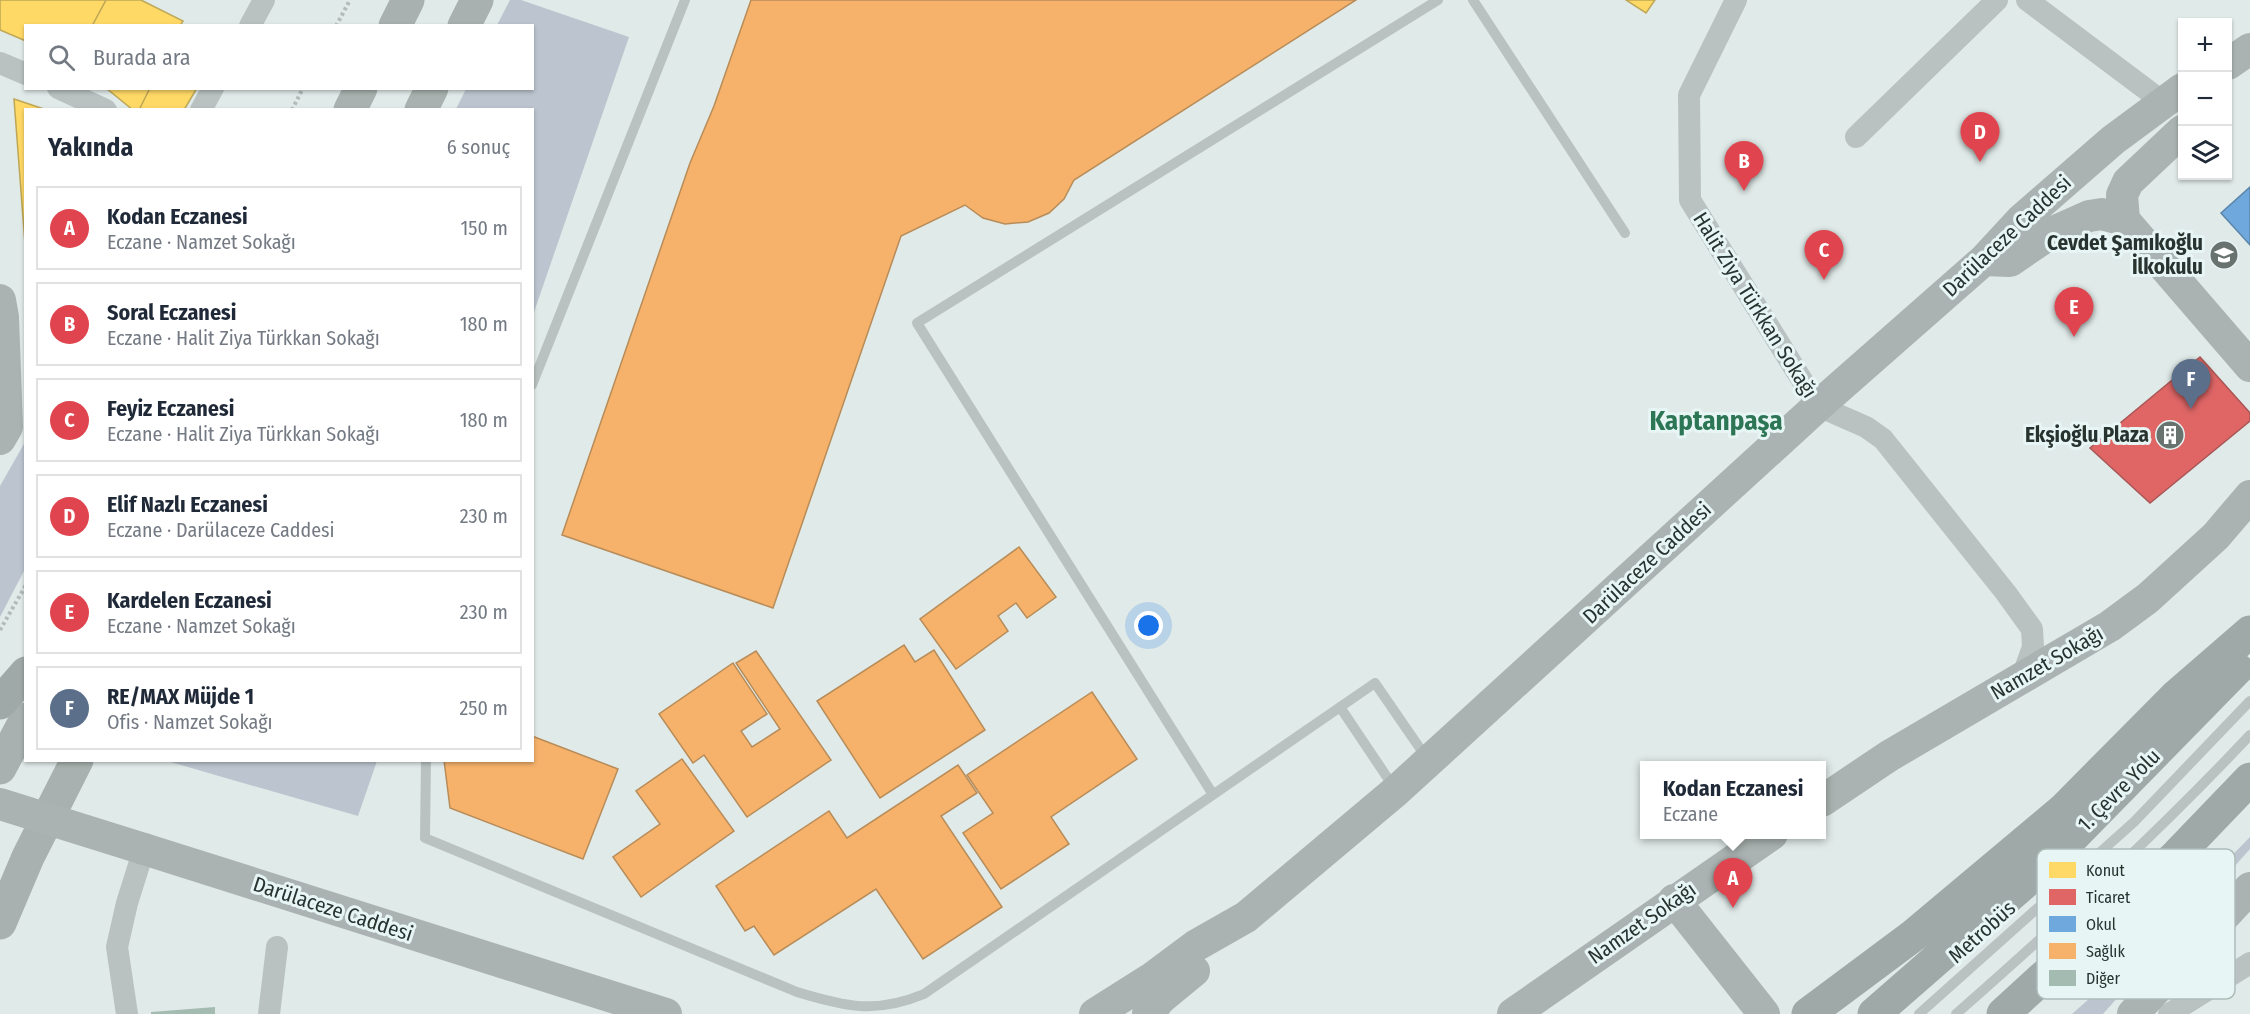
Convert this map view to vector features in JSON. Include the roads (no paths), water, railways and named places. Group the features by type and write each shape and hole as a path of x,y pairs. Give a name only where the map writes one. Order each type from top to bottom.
{"highway":[{"path":"1808,1014 1914,935 2063,810 2175,697 2250,632"},
{"name":"1. Çevre Yolu","path":"2061,849 2250,654"},
{"path":"0,703 24,675"},
{"path":"2183,849 2250,779"},
{"name":"1. Çevre Yolu","path":"1874,1014 2037,872"},
{"path":"2003,1014 2037,983"}],"main road":[{"path":"396,24 408,0"},
{"path":"465,24 477,0"},
{"path":"351,108 361,90"},
{"path":"423,108 431,90"},
{"name":"Darülaceze Caddesi","path":"1095,1014 1152,978 1195,946 1246,917 1396,791 1818,406 1984,260 2021,220 2113,140 2173,96"},
{"path":"2124,220 2122,195 2128,182 2178,135"},
{"path":"1984,260 2010,261 2051,233 2089,216 2102,214 2124,220 2250,366"},
{"path":"0,300 3,317 7,428 0,439"},
{"name":"Namzet Sokağı","path":"1826,798 1888,756 2110,626 2148,598 2216,537 2250,496"},
{"path":"0,768 24,723"},
{"path":"0,923 28,857 76,762"},
{"name":"Darülaceze Caddesi","path":"0,804 666,1014"},
{"name":"Namzet Sokağı","path":"1513,1014 1765,839"},
{"path":"2235,904 2250,888"},
{"path":"1674,900 1764,1014"},
{"path":"1148,1014 1160,999 1215,955 1246,917"},
{"path":"2133,1014 2147,999"}],"street":[{"path":"251,24 264,0"},
{"name":"Halit Ziya Türkkan Sokağı","path":"1736,0 1689,95 1690,200 1818,406"},
{"path":"1856,136 1997,0"},
{"path":"2027,0 2173,96"},
{"path":"0,63 24,74"},
{"path":"62,90 102,108"},
{"path":"202,108 212,90"},
{"path":"1818,406 1866,427 1883,439 2006,593 2032,628 2033,647 2023,675"},
{"path":"127,1014 117,947 127,903 144,849"},
{"path":"269,1014 277,947"},
{"path":"2235,972 2250,963"},
{"path":"2169,1014 2193,999"}],"lane":[{"path":"534,380 685,0"},
{"path":"1212,793 916,322 1438,0"},
{"path":"1473,0 1626,233"},
{"path":"426,762 424,838 797,992 842,1006 873,1010 901,1005 924,994 1212,793 1375,683 1429,762"},
{"name":"Metrobüs","path":"2104,849 2134,822 2250,701"},
{"path":"1340,707 1396,791"},
{"name":"Metrobüs","path":"2135,849 2198,790 2250,735"},
{"name":"Metrobüs","path":"1919,1014 2037,909"},
{"name":"Metrobüs","path":"1956,1014 2037,941"}],"place":[{"name":"Elif Nazlı Eczanesi","path":"1980,162"},
{"name":"Soral Eczanesi","path":"1744,191"},
{"name":"Cevdet Şamıkoğlu İlkokulu","path":"2224,255"},
{"name":"Feyiz Eczanesi","path":"1824,280"},
{"name":"Kardelen Eczanesi","path":"2074,337"},
{"name":"RE/MAX Müjde 1","path":"2191,409"},
{"name":"Ekşioğlu Plaza","path":"2170,435"},
{"name":"Kodan Eczanesi","path":"1733,908"}],"district":[{"name":"Kaptanpaşa","path":"1716,421"}]}
